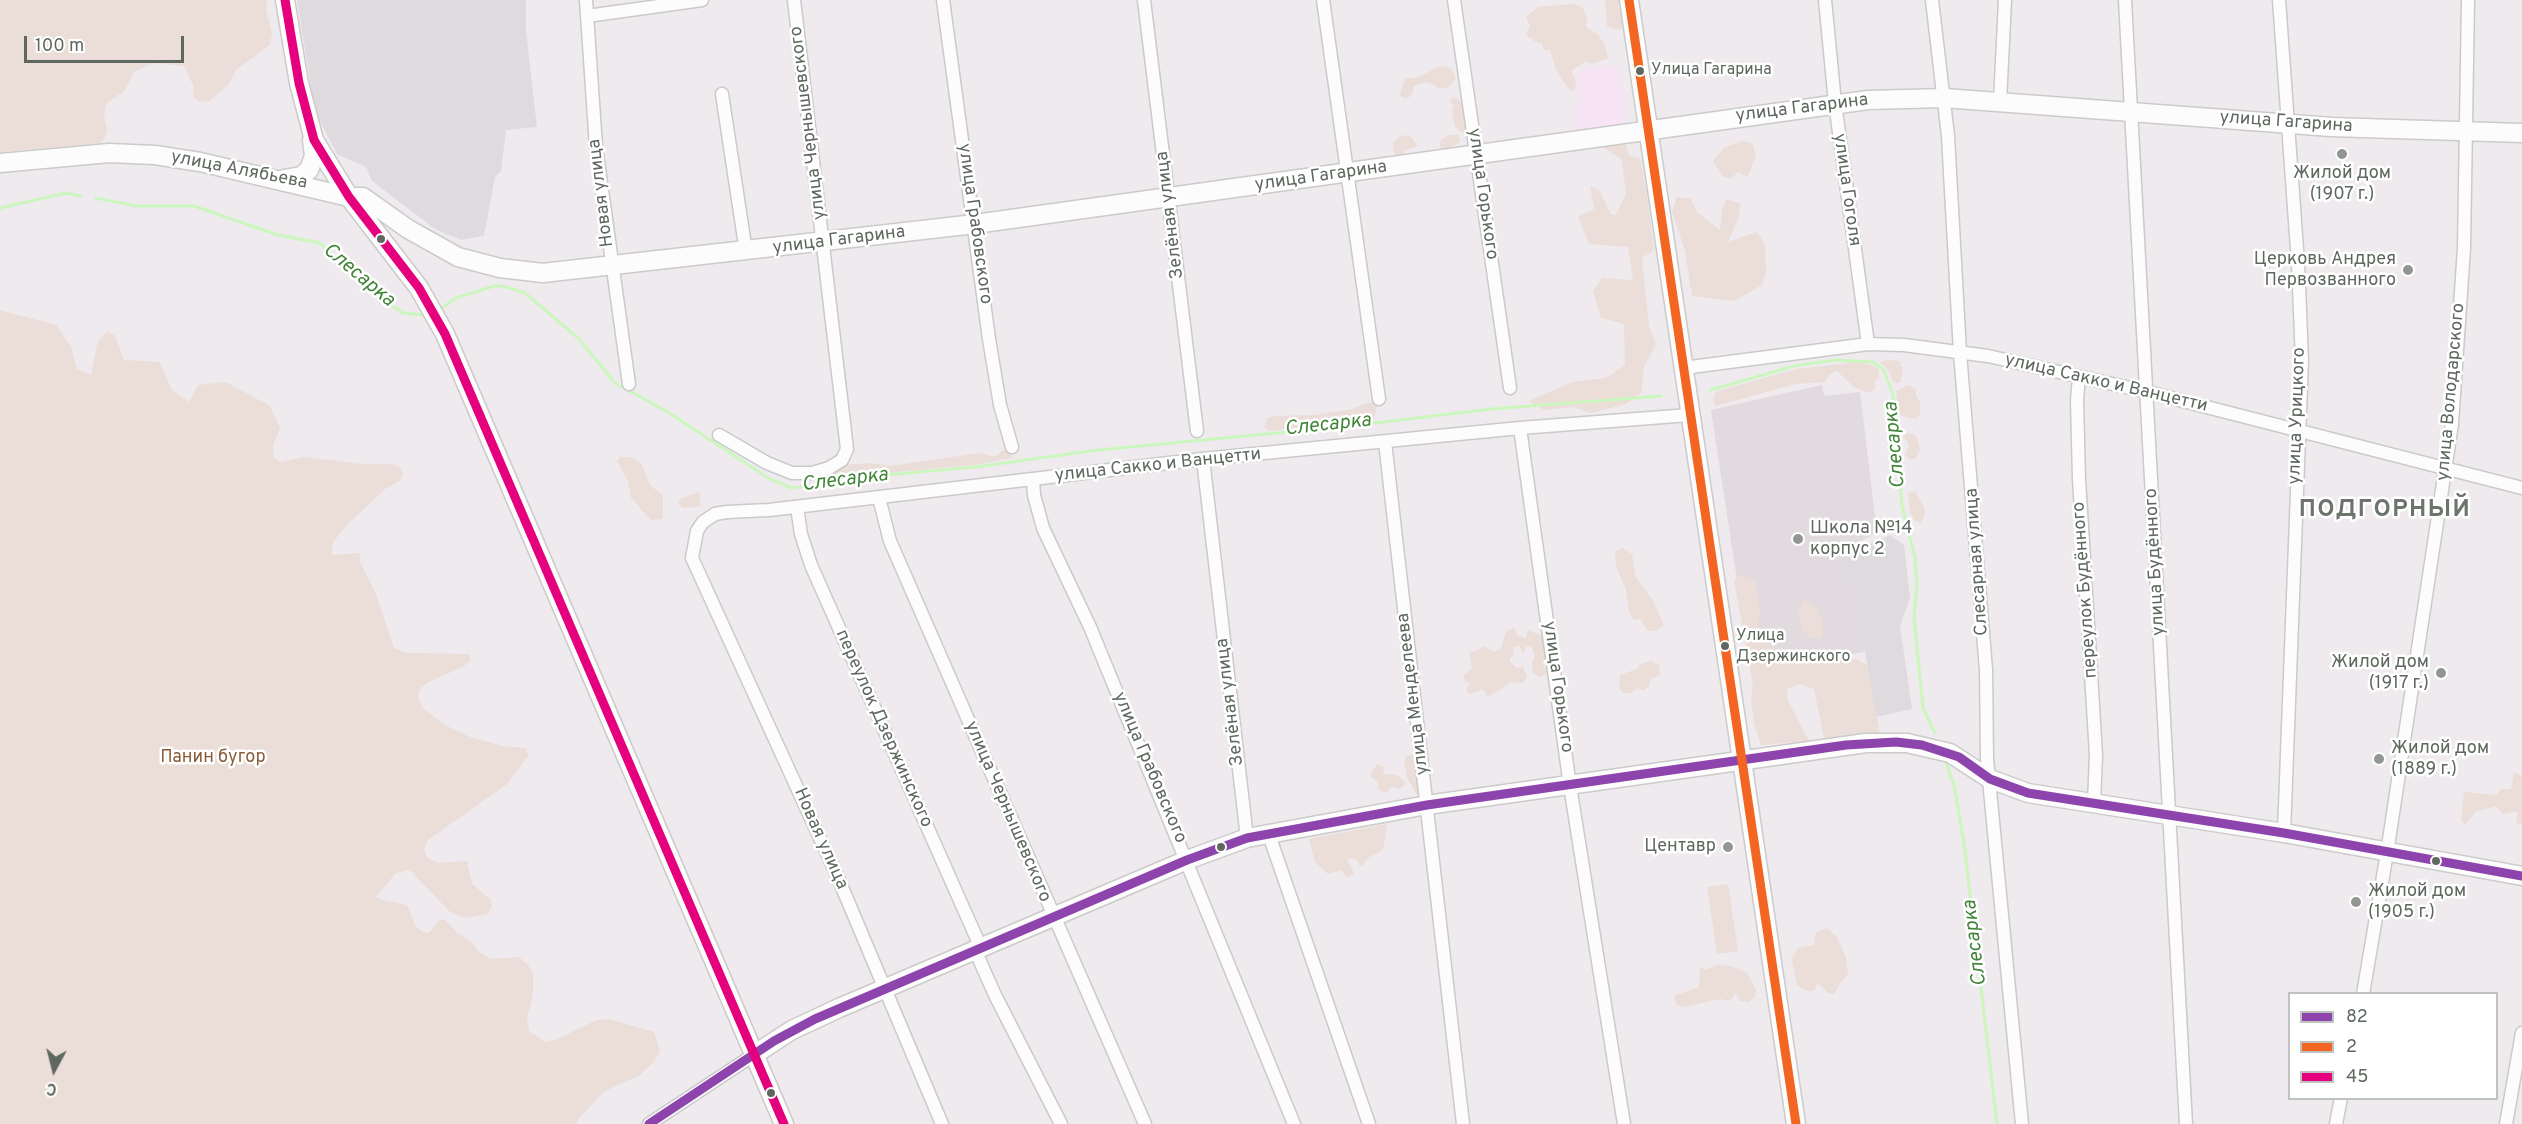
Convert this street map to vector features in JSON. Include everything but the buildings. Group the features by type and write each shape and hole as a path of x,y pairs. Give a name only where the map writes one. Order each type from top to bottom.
{"main road":[{"path":"277,179 297,177 309,170 314,156 311,132 298,83 285,0"},
{"path":"1629,0 1796,1124"},
{"name":"улица Гагарина","path":"349,197 363,196 408,229 458,257 500,268 543,273 746,252 1169,199 1835,103 1944,98 2288,123 2522,133"},
{"path":"311,132 326,163 427,300 445,334 784,1124"},
{"name":"улица Алябьева","path":"0,163 109,153 155,155 277,179 349,197"},
{"path":"387,246 387,237 392,231 408,229"},
{"path":"755,1054 792,1030 886,988 1187,860 1268,832 1741,759 1846,746 1896,742 1950,753 1990,779 2028,793 2284,833 2522,876"}],"street":[{"name":"Новая улица","path":"586,0 596,147 629,384"},
{"path":"587,16 702,0"},
{"name":"улица Чернышевского","path":"718,435 767,463 792,473 812,473 829,468 842,460 847,448 794,0"},
{"name":"улица Грабовского","path":"943,0 996,381 1012,447"},
{"name":"Зелёная улица","path":"1144,0 1197,431"},
{"path":"1323,0 1379,399"},
{"name":"улица Горького","path":"1454,0 1510,388"},
{"name":"улица Гоголя","path":"1825,0 1835,103 1868,344"},
{"name":"Слесарная улица","path":"1932,0 1944,98 1960,353 1985,658 1990,779 2022,1124"},
{"path":"2000,102 2005,0"},
{"name":"улица Будённого","path":"2125,0 2133,112 2168,815 2186,1124"},
{"name":"улица Урицкого","path":"2279,0 2300,302 2302,391 2284,833"},
{"name":"улица Володарского","path":"2363,992 2446,470 2459,337 2468,0"},
{"path":"722,94 746,252"},
{"name":"улица Сакко и Ванцетти","path":"1683,368 1868,344 1904,345 1988,356 2148,392 2522,488"},
{"name":"переулок Будённого","path":"2079,377 2077,391 2079,479 2096,755 2094,803"},
{"name":"улица Сакко и Ванцетти","path":"692,558 697,531 715,514 879,498 1203,459 1520,428 1689,415"},
{"name":"улица Горького","path":"1520,428 1570,786 1624,1124"},
{"name":"улица Менделеева","path":"1385,442 1463,1124"},
{"name":"Зелёная улица","path":"1203,459 1247,838"},
{"name":"улица Грабовского","path":"1033,480 1034,495 1043,528 1090,627 1294,1124"},
{"name":"улица Чернышевского","path":"879,498 890,541 1145,1124"},
{"name":"переулок Дзержинского","path":"797,507 801,534 814,572 978,949 995,995 1061,1124"},
{"name":"Новая улица","path":"692,558 886,988 942,1124"},
{"path":"1268,832 1369,1124"},
{"path":"2506,1124 2522,1033"},
{"path":"649,1124 755,1054"},
{"path":"2336,1124 2341,1100"}],"shaded area":[{"path":"297,0 526,0 526,31 537,127 506,130 501,171 495,177 484,236 461,240 435,229 372,181 366,167 337,154 315,111"},
{"path":"1608,65 1616,67 1621,73 1627,127 1576,134 1575,109 1579,108 1577,72"},
{"name":"Школа №14 корпус 2","path":"1822,385 1824,396 1860,392 1877,533 1854,544 1854,551 1839,558 1847,573 1865,652 1810,660 1753,685 1711,410"},
{"path":"1890,535 1904,545 1910,598 1900,626 1912,709 1876,717 1865,652 1839,558"}],"green space":[{"path":"0,0 267,0 266,9 272,33 270,45 236,70 229,84 209,101 200,102 194,98 193,85 184,66 155,63 135,71 124,91 106,104 104,116 107,129 105,138 100,143 0,152"},
{"path":"1605,0 1620,0 1618,7 1622,15 1622,28 1616,30 1607,26"},
{"path":"1574,4 1583,8 1587,17 1586,27 1598,34 1606,48 1608,58 1592,64 1586,61 1574,69 1571,72 1575,77 1576,88 1571,92 1556,70 1550,50 1544,50 1542,43 1526,35 1530,26 1526,17 1538,7"},
{"path":"1441,66 1451,68 1456,78 1449,87 1439,89 1433,84 1424,82 1413,86 1413,93 1408,98 1402,98 1400,94 1405,79 1418,77"},
{"path":"1456,98 1462,103 1467,118 1469,131 1463,133 1455,127 1452,111 1454,106 1449,100"},
{"path":"1402,135 1412,137 1417,147 1405,150 1401,159 1394,153 1393,142"},
{"path":"1448,135 1459,135 1460,142 1442,151 1439,142"},
{"path":"1742,141 1752,143 1756,155 1749,174 1746,176 1738,172 1730,179 1722,176 1713,161 1724,148"},
{"path":"1625,142 1629,156 1640,158 1647,196 1654,250 1642,258 1649,326 1656,344 1644,367 1641,393 1626,404 1591,413 1572,407 1544,410 1529,401 1572,382 1606,378 1625,365 1624,324 1601,318 1593,292 1602,278 1633,280 1628,247 1589,244 1578,217 1594,209 1590,186 1599,190 1611,214 1615,216 1626,194 1622,160 1602,146"},
{"path":"1677,197 1691,199 1697,212 1720,230 1722,209 1727,199 1740,204 1739,216 1728,242 1757,232 1765,245 1766,272 1762,285 1734,301 1692,296 1685,251 1672,212"},
{"name":"Панин бугор","path":"0,310 56,325 71,347 77,369 91,375 98,341 108,331 115,336 124,360 159,362 172,390 189,402 198,385 226,382 270,406 280,428 273,446 274,458 280,462 304,457 361,464 392,464 402,469 403,475 400,481 385,489 347,525 333,542 332,555 360,553 360,562 376,594 394,648 407,653 469,654 471,660 464,666 427,683 419,690 418,699 423,708 445,725 470,737 503,746 526,748 528,756 507,784 428,840 424,849 427,858 438,863 467,861 472,884 491,900 492,907 487,914 465,918 449,911 412,872 407,870 395,874 376,897 407,905 416,927 423,932 429,933 439,920 445,920 458,934 472,942 479,952 491,959 519,957 528,965 533,974 533,995 527,1017 529,1031 545,1042 555,1040 597,1020 609,1019 654,1032 660,1051 654,1062 640,1075 605,1091 576,1124 0,1124"},
{"path":"1900,361 1903,370 1900,383 1893,383 1889,371 1880,362"},
{"path":"1857,362 1872,365 1879,370 1879,378 1874,381 1876,387 1869,393 1855,388 1837,371 1829,375 1825,382 1796,384 1715,406 1713,400 1715,393 1721,390 1797,369"},
{"path":"1909,385 1916,389 1916,396 1920,402 1920,414 1915,419 1899,415 1896,391"},
{"path":"1373,401 1377,407 1374,419 1270,431 1264,428 1267,418 1273,416 1315,415 1352,409"},
{"path":"1910,433 1917,437 1920,450 1916,458 1910,460 1905,454 1909,445 1903,436"},
{"path":"1003,450 1010,451 1013,458 973,465 845,477 831,473 842,465 870,463 890,466 980,453 994,457"},
{"path":"620,457 630,457 641,463 650,485 663,496 663,519 651,520 631,498 628,481 617,461"},
{"path":"1915,491 1925,509 1924,518 1920,523 1914,520 1910,512 1908,493"},
{"path":"699,492 701,505 683,508 678,504 680,499"},
{"path":"1623,548 1632,554 1635,576 1652,599 1664,625 1657,631 1648,631 1640,619 1634,620 1629,612 1626,590 1616,566 1615,551"},
{"path":"1740,574 1755,579 1760,609 1758,629 1774,651 1856,659 1867,665 1880,734 1824,738 1814,689 1800,684 1787,689 1788,701 1809,741 1761,745 1754,724 1751,699 1753,685 1734,581"},
{"path":"1803,600 1817,608 1824,624 1821,639 1809,638 1802,629 1798,613"},
{"path":"1514,628 1518,636 1526,638 1528,630 1542,636 1546,658 1542,663 1547,673 1540,677 1533,673 1532,663 1535,656 1531,646 1525,647 1524,654 1519,646 1513,647 1514,657 1510,657 1510,662 1517,668 1523,667 1527,677 1523,683 1511,682 1488,697 1483,689 1469,694 1466,690 1470,683 1465,682 1463,676 1472,668 1469,652 1476,651 1483,646 1495,652 1501,648 1506,632"},
{"path":"1651,661 1659,665 1660,675 1650,680 1649,686 1644,690 1637,688 1631,693 1623,693 1619,687 1620,675"},
{"path":"1412,755 1417,759 1420,789 1417,795 1405,774 1407,771 1404,763 1406,756"},
{"path":"1377,764 1383,767 1384,774 1397,775 1406,783 1399,789 1392,786 1387,793 1379,790 1377,781 1370,776"},
{"path":"2514,772 2522,776 2522,824 2516,823 2518,811 2503,814 2496,806 2475,812 2465,825 2461,820 2464,792 2498,795 2500,789 2511,789"},
{"path":"1387,824 1383,850 1369,857 1362,866 1355,859 1347,859 1354,873 1347,878 1341,870 1328,874 1315,862 1309,839"},
{"path":"1728,884 1738,951 1717,954 1707,887"},
{"path":"1827,928 1836,936 1846,957 1848,975 1834,994 1829,994 1818,983 1814,990 1809,991 1797,986 1792,959 1798,948 1814,945 1816,933"},
{"path":"1717,965 1731,966 1747,973 1756,989 1755,997 1749,1002 1740,1001 1736,993 1730,1001 1720,999 1684,1007 1676,1004 1674,996 1699,987 1700,966 1705,970"}],"waterway":[{"name":"Слесарка","path":"0,208 66,193 81,196"},
{"name":"Слесарка","path":"96,198 136,206 194,206 278,235 320,243 373,293 403,313 426,315"},
{"name":"Слесарка","path":"438,311 456,298 494,286 503,286 525,293 578,338 615,383 666,411 770,479 792,488 1098,450 1351,426 1491,409 1661,396"},
{"name":"Слесарка","path":"1711,390 1794,366 1835,360 1873,362 1884,370 1893,395 1902,506 1915,557 1917,583 1914,618 1923,708 1935,733"},
{"name":"Слесарка","path":"1946,763 1954,785 1964,843 1997,1124"}],"transit line":[{"name":"45","path":"285,0 299,83 314,140 349,197 419,288 445,334 784,1124"},
{"name":"2","path":"1629,0 1796,1124"},
{"name":"82","path":"649,1124 774,1041 815,1019 1187,860 1247,838 1427,805 1846,745 1896,742 1922,745 1959,757 1990,779 2028,793 2284,833 2522,876"}],"place":[{"name":"Улица Гагарина","path":"1640,71"},
{"name":"Жилой дом (1907 г.)","path":"2342,154"},
{"name":"Церковь Андрея Первозванного","path":"2408,270"},
{"name":"Школа №14 корпус 2","path":"1798,539"},
{"name":"Улица Дзержинского","path":"1725,646"},
{"name":"Жилой дом (1917 г.)","path":"2441,673"},
{"name":"Жилой дом (1889 г.)","path":"2379,759"},
{"name":"Центавр","path":"1728,847"},
{"name":"Жилой дом (1905 г.)","path":"2356,902"}],"district":[{"name":"ПОДГОРНЫЙ","path":"2385,511"}]}
